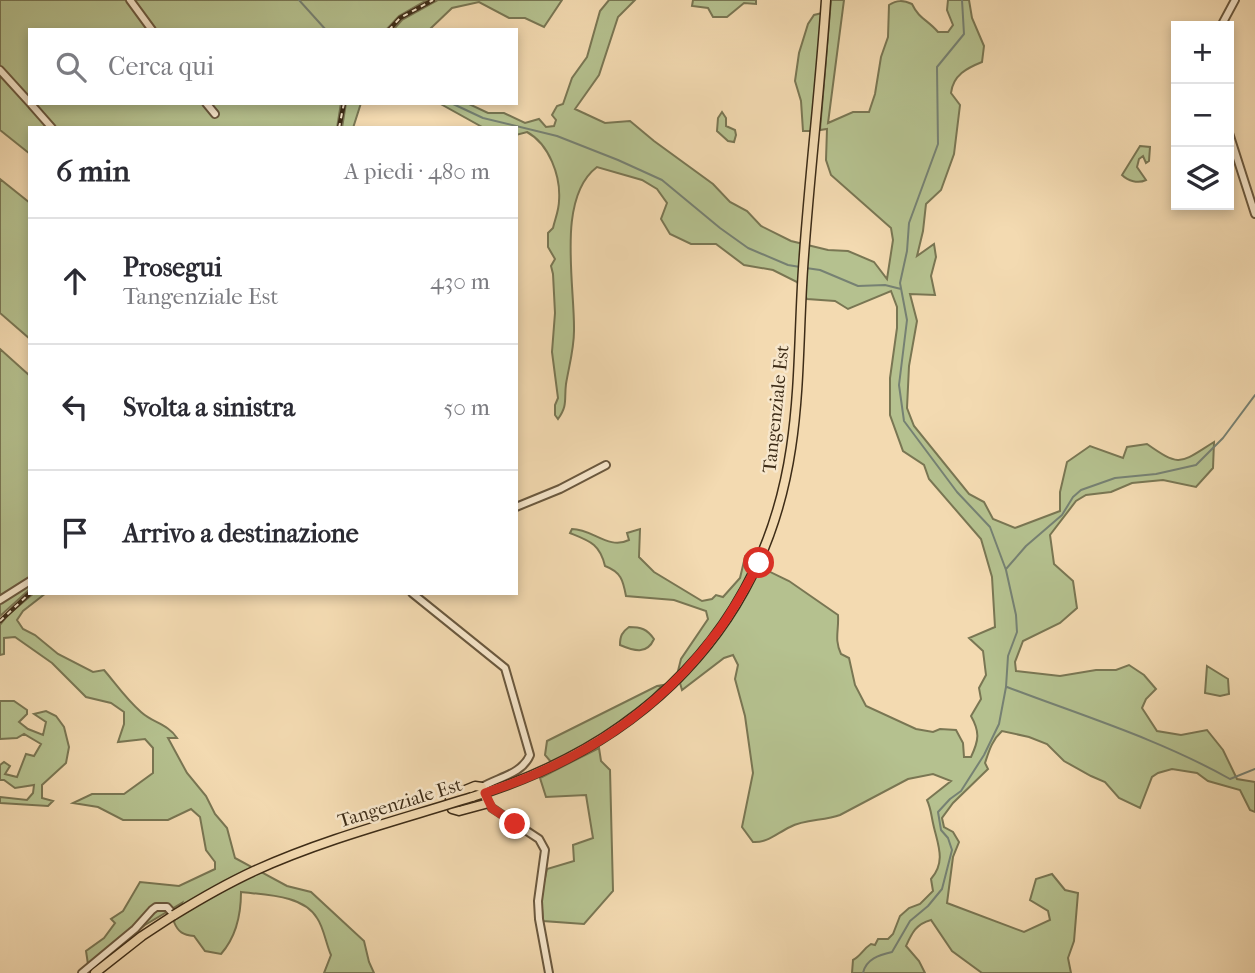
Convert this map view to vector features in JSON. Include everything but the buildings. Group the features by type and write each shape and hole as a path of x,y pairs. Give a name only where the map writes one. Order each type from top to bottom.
{"main road":[{"name":"Tangenziale Est","path":"95,973 174,915 242,877 297,853 349,835 485,794 531,777 600,742 653,702 700,655 737,603 759,563 776,516 792,447 806,234 826,0"}],"street":[{"path":"131,0 151,28"},
{"path":"1224,21 1235,0"},
{"path":"0,70 28,101"},
{"path":"32,105 50,126"},
{"path":"208,105 215,114"},
{"path":"1233,147 1255,214"},
{"path":"518,506 560,489 606,465"},
{"path":"0,600 28,582"},
{"path":"414,595 505,668 530,755 516,771 485,794 492,808 539,839 545,850 539,910 549,973"},
{"path":"82,973 135,929 152,910 167,907 174,915"}],"green space":[{"path":"0,0 427,0 399,16 388,28 28,28 28,99 0,69"},
{"path":"438,0 562,0 544,27 525,18 509,18 479,2 452,8 431,28 395,28 402,20"},
{"path":"609,0 635,0 618,17 599,75 575,109 605,123 630,121 713,184 730,202 747,211 761,226 791,241 828,250 848,251 874,262 887,279 893,240 891,228 831,175 826,160 827,129 820,130 831,0 844,0 828,123 853,112 869,112 888,37 889,5 900,1 912,4 938,32 948,32 953,25 947,10 948,0 969,0 972,18 984,46 982,62 962,73 952,87 951,93 960,105 954,154 941,190 926,204 917,256 934,244 936,257 931,276 935,295 910,294 917,321 909,366 907,408 914,426 969,494 984,502 993,519 1015,528 1060,511 1060,492 1067,462 1090,446 1123,458 1127,447 1147,444 1167,457 1180,460 1194,455 1214,442 1213,468 1196,487 1163,480 1132,483 1111,492 1086,495 1076,501 1050,535 1054,564 1073,581 1077,608 1060,623 1023,641 1015,662 1016,671 1060,676 1096,670 1116,670 1129,665 1144,675 1156,689 1146,699 1142,708 1157,731 1181,735 1207,730 1223,750 1237,779 1255,782 1255,812 1250,810 1240,790 1208,781 1197,773 1172,769 1152,777 1140,808 1119,798 1105,782 1064,761 1047,744 1002,731 988,754 985,763 988,769 953,803 942,818 944,827 953,832 959,842 953,857 947,903 1024,932 1050,920 1048,911 1030,900 1036,879 1052,874 1065,890 1078,893 1074,941 1068,958 1071,973 982,973 952,951 931,920 915,930 906,946 925,973 852,973 853,960 871,944 875,945 878,939 888,939 893,934 900,916 909,908 920,904 933,891 931,879 939,865 940,852 927,800 951,781 933,774 908,779 840,815 796,824 763,841 753,842 742,827 753,773 745,716 735,679 738,665 733,655 724,658 682,690 680,683 722,632 759,570 762,568 789,581 838,615 839,649 841,654 849,658 855,685 866,706 916,729 933,732 940,729 956,730 963,743 964,757 971,757 976,746 977,732 971,716 981,699 979,688 986,675 983,651 969,638 995,627 992,577 981,539 929,479 924,465 903,451 890,415 890,378 897,328 897,307 891,291 848,309 835,301 807,299 797,282 773,270 744,265 716,244 691,244 670,234 661,219 667,203 657,189 642,180 597,167 584,181 576,199 572,220 570,243 574,338 564,406 558,419 555,415 558,398 552,352 555,313 551,266 555,259 548,247 548,233 553,228 559,204 556,171 542,144 527,132 518,134 518,126 480,126 443,105 471,105 488,113 504,113 525,123 539,119 546,127 554,126 556,120 552,115 557,106 563,104 572,78 587,57 600,11"},
{"path":"693,0 756,0 756,4 744,3 727,17 713,17 708,8 692,6"},
{"path":"822,13 813,131 803,131 801,101 795,81 799,53 808,24 814,15"},
{"path":"0,75 47,126 28,126 28,152 0,130"},
{"path":"33,105 341,105 337,126 52,126"},
{"path":"346,105 360,105 354,126 342,126"},
{"path":"722,112 726,118 726,126 735,130 734,142 728,141 717,131 718,118"},
{"path":"1140,146 1150,147 1149,161 1146,163 1143,156 1139,159 1137,167 1146,180 1136,182 1122,175"},
{"path":"0,179 28,201 28,337 0,313"},
{"path":"0,349 28,374 28,591 0,616"},
{"path":"572,529 607,541 621,542 629,540 627,533 640,529 639,557 654,572 702,601 712,599 716,595 723,597 740,578 745,557 753,567 717,628 677,675 681,659 708,619 706,611 674,600 626,596 618,574 605,566 593,544 570,533"},
{"path":"32,595 43,595 23,611 17,620 23,629 58,654 93,672 104,670 141,712 173,733 177,738 168,738 187,773 227,828 235,858 287,886 311,892 364,941 374,973 324,973 331,955 321,926 311,910 283,897 241,892 237,924 221,954 205,951 194,936 179,931 174,922 182,903 145,925 89,971 86,951 104,938 115,923 111,919 123,911 140,882 179,886 215,869 215,862 206,850 200,817 191,809 168,820 123,820 98,807 73,803 92,794 124,794 153,773 153,748 145,739 118,742 124,724 124,712 111,703 86,697 52,663 15,637 4,638 4,654 0,655 0,625"},
{"path":"629,627 640,628 654,639 648,648 630,649 620,645 622,634"},
{"path":"1207,666 1228,679 1229,694 1220,696 1205,693"},
{"path":"663,685 648,700 593,741 551,762 545,755 547,741"},
{"path":"0,701 14,701 27,710 27,714 19,722 28,729 43,735 46,722 34,714 46,711 56,716 64,727 69,747 66,763 42,785 42,798 53,801 48,806 0,803 0,797 27,800 33,793 34,785 15,788 0,780 0,765 4,762 10,766 5,774 17,777 26,754 34,756 41,744 24,734 17,738 0,739"},
{"path":"599,748 601,761 610,770 613,891 584,924 543,921 541,896 547,869 574,861 573,845 593,838 586,795 546,797 540,778"}],"waterway":[{"path":"299,0 324,28"},
{"path":"863,973 870,961 892,952 910,921 928,906 942,889 952,850 948,838 941,830 938,812 961,791 984,755 999,724 1008,656 1017,632 1006,570 990,527 957,492 904,421 899,385 907,320 900,283 907,251 909,223 938,144 937,67 964,34 962,0"},
{"path":"455,105 483,118 516,126"},
{"path":"518,127 557,136 662,180 748,248 788,265 800,267"},
{"path":"806,268 820,270 858,286 885,285 901,289"},
{"path":"1006,569 1026,546 1062,515 1073,497 1081,490 1115,478 1156,474 1196,465 1223,438 1255,395"},
{"path":"1007,687 1148,740 1230,779 1255,769"}],"railway":[{"path":"391,28 400,18 433,0"},
{"path":"339,126 344,105"},
{"path":"0,621 28,595"}],"route":[{"path":"515,824 492,808 485,793 558,765 600,742 653,702 700,655 737,603 759,563"}]}
